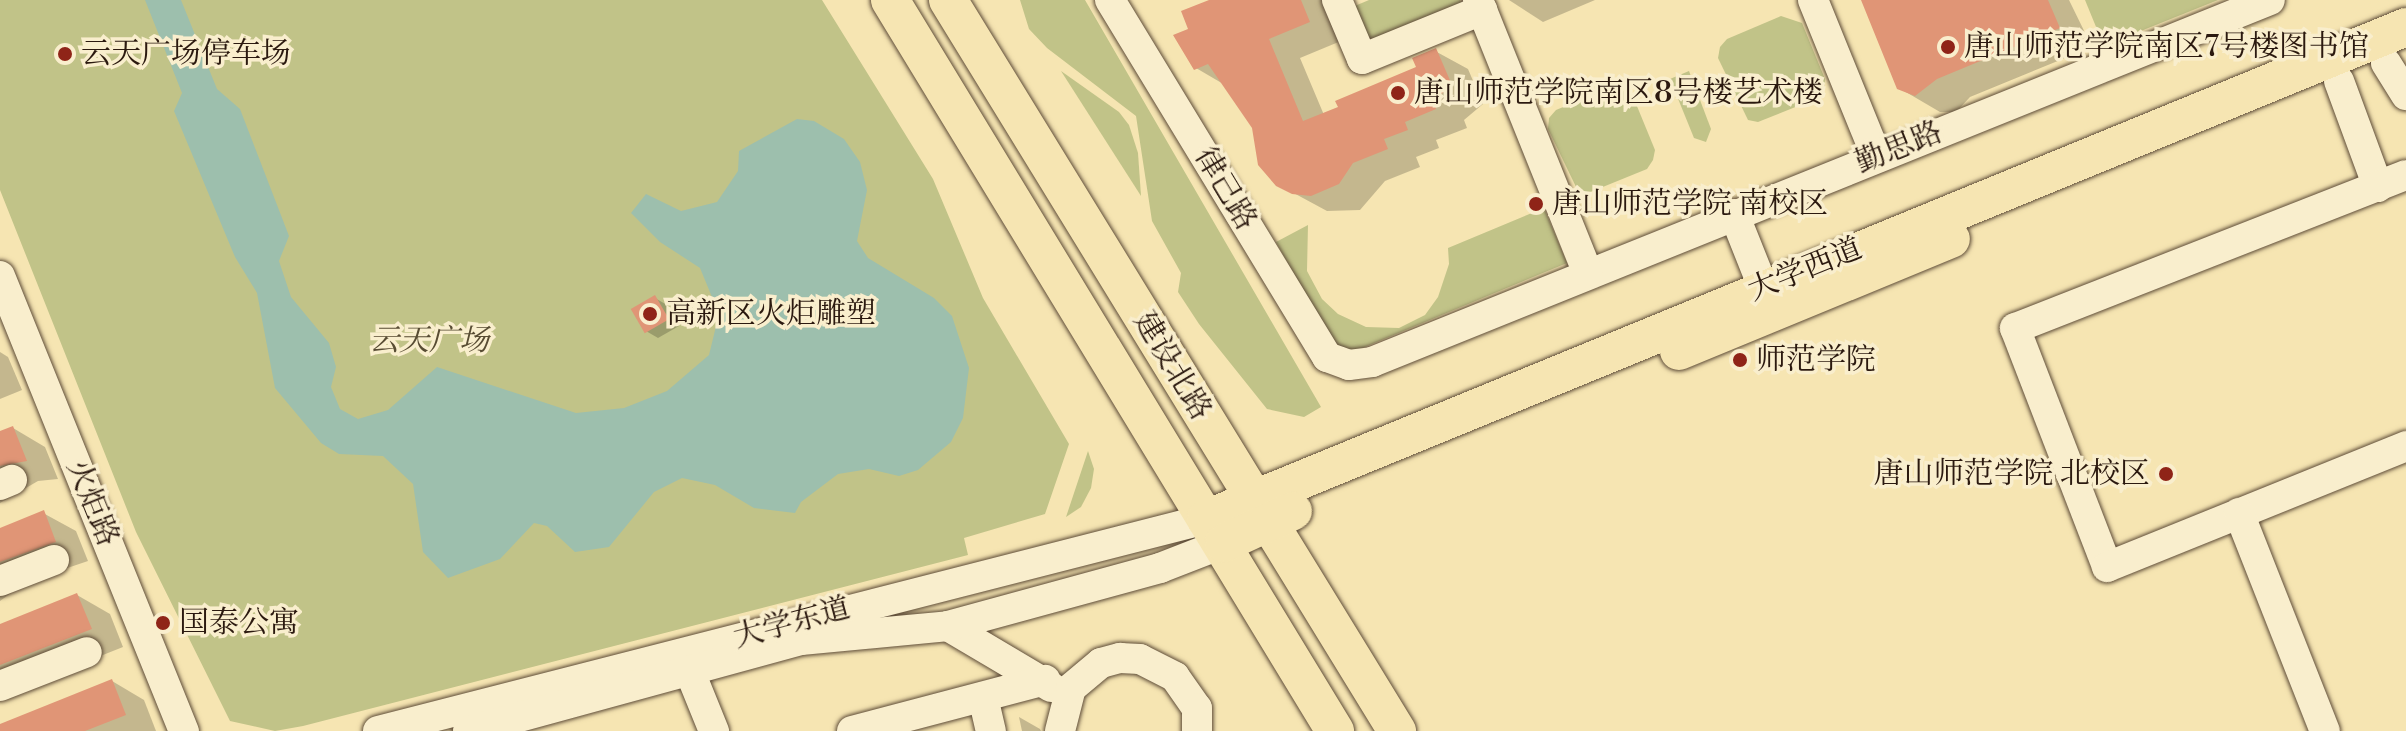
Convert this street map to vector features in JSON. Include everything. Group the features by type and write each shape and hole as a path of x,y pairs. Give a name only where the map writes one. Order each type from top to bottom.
{"main road":[{"name":"建设北路","path":"890,0 1335,731"},
{"name":"建设北路","path":"948,0 1397,731"},
{"name":"大学西道","path":"1261,512 1763,287 2406,27"},
{"name":"大学西道","path":"1215,531 2396,59"}],"street":[{"name":"律己路","path":"1110,0 1327,357 1349,365"},
{"path":"1813,0 1877,158"},
{"name":"勤思路","path":"1349,365 1372,362 2270,0"},
{"path":"1339,1 1362,59 1480,5 1588,273"},
{"path":"2396,59 2406,95"},
{"path":"2339,81 2378,187"},
{"path":"2406,175 2015,328 2107,567 2406,446"},
{"path":"1734,214 1763,287"},
{"name":"火炬路","path":"0,276 184,731"},
{"path":"2239,513 2325,731"},
{"name":"大学东道","path":"468,731 801,640 948,626 1160,568 1215,531"},
{"name":"大学东道","path":"378,731 1215,531"},
{"path":"0,581 54,560"},
{"path":"948,626 1045,680 1063,717"},
{"path":"0,686 87,652"},
{"path":"1063,717 1084,674 1101,663 1130,659 1159,665 1175,677 1201,723"},
{"path":"684,674 700,731"},
{"path":"684,674 714,731"},
{"path":"852,731 1045,680"},
{"path":"983,697 991,731"}],"green space":[{"name":"云天广场","path":"0,0 822,0 933,179 983,298 1069,444 1045,514 964,538 968,555 303,726 275,731 230,721 136,532 0,190"},
{"path":"1020,0 1085,0 1321,407 1304,417 1267,409 1199,324 1178,292 1181,273 1152,221 1136,116 1047,48 1029,29"},
{"path":"1369,0 1460,0 1462,4 1370,47 1350,8"},
{"path":"2085,0 2218,0 2111,43 2101,39"},
{"path":"1781,16 1802,23 1825,79 1824,89 1818,98 1758,122 1748,120 1718,58 1720,47 1727,39"},
{"path":"1061,71 1119,112 1129,125 1138,153 1141,196"},
{"path":"1689,71 1711,129 1706,142 1694,138 1670,79"},
{"path":"1611,87 1632,94 1655,150 1653,160 1647,169 1588,193 1578,191 1548,129 1549,118 1556,110"},
{"path":"1544,208 1567,263 1348,354 1335,348 1276,242 1308,225 1307,271 1322,299 1338,314 1366,327 1399,328 1425,315 1438,297 1449,264 1448,248"},
{"path":"1088,451 1094,469 1091,488 1081,507 1066,517"}],"shaded area":[{"path":"145,0 181,0 217,89 240,109 289,236 279,261 291,297 329,343 336,367 331,387 340,409 358,419 388,410 437,367 576,413 624,408 667,391 709,355 719,314 700,268 660,242 631,213 646,194 681,211 717,202 738,171 739,151 797,119 814,121 844,139 860,162 867,190 857,241 868,258 934,298 952,316 969,368 963,418 951,442 918,470 899,476 869,469 838,474 801,502 795,513 754,508 715,485 682,478 654,492 609,547 575,552 547,526 534,523 500,559 448,578 423,552 413,484 383,456 339,454 321,443 275,388 257,293 235,257 174,111 182,93"}],"building":[{"name":"唐山师范学院南区8号楼艺术楼","path":"1209,0 1301,0 1310,22 1269,39 1303,121 1338,107 1335,101 1416,67 1412,58 1436,48 1452,85 1433,101 1436,109 1405,122 1408,130 1384,139 1388,149 1353,163 1339,184 1311,196 1292,194 1276,186 1258,165 1252,128 1208,64 1194,70 1173,35 1188,29 1181,11"},
{"name":"唐山师范学院南区7号楼图书馆","path":"1861,0 2048,0 2060,28 1937,79 1915,96 1897,89"},
{"name":"高新区火炬雕塑","path":"655,295 669,319 645,333 631,309"},
{"path":"13,426 27,461 0,466 0,431"},
{"path":"44,510 56,542 0,562 0,528"},
{"path":"77,593 92,629 0,665 0,624"},
{"path":"112,679 126,715 85,731 0,731 0,724"}],"place":[{"name":"唐山师范学院南区7号楼图书馆","path":"1948,47"},
{"name":"云天广场停车场","path":"65,54"},
{"name":"唐山师范学院南区8号楼艺术楼","path":"1398,93"},
{"name":"唐山师范学院 南校区","path":"1536,204"},
{"name":"高新区火炬雕塑","path":"650,314"},
{"name":"师范学院","path":"1740,360"},
{"name":"唐山师范学院 北校区","path":"2166,474"},
{"name":"国泰公寓","path":"163,623"}]}
